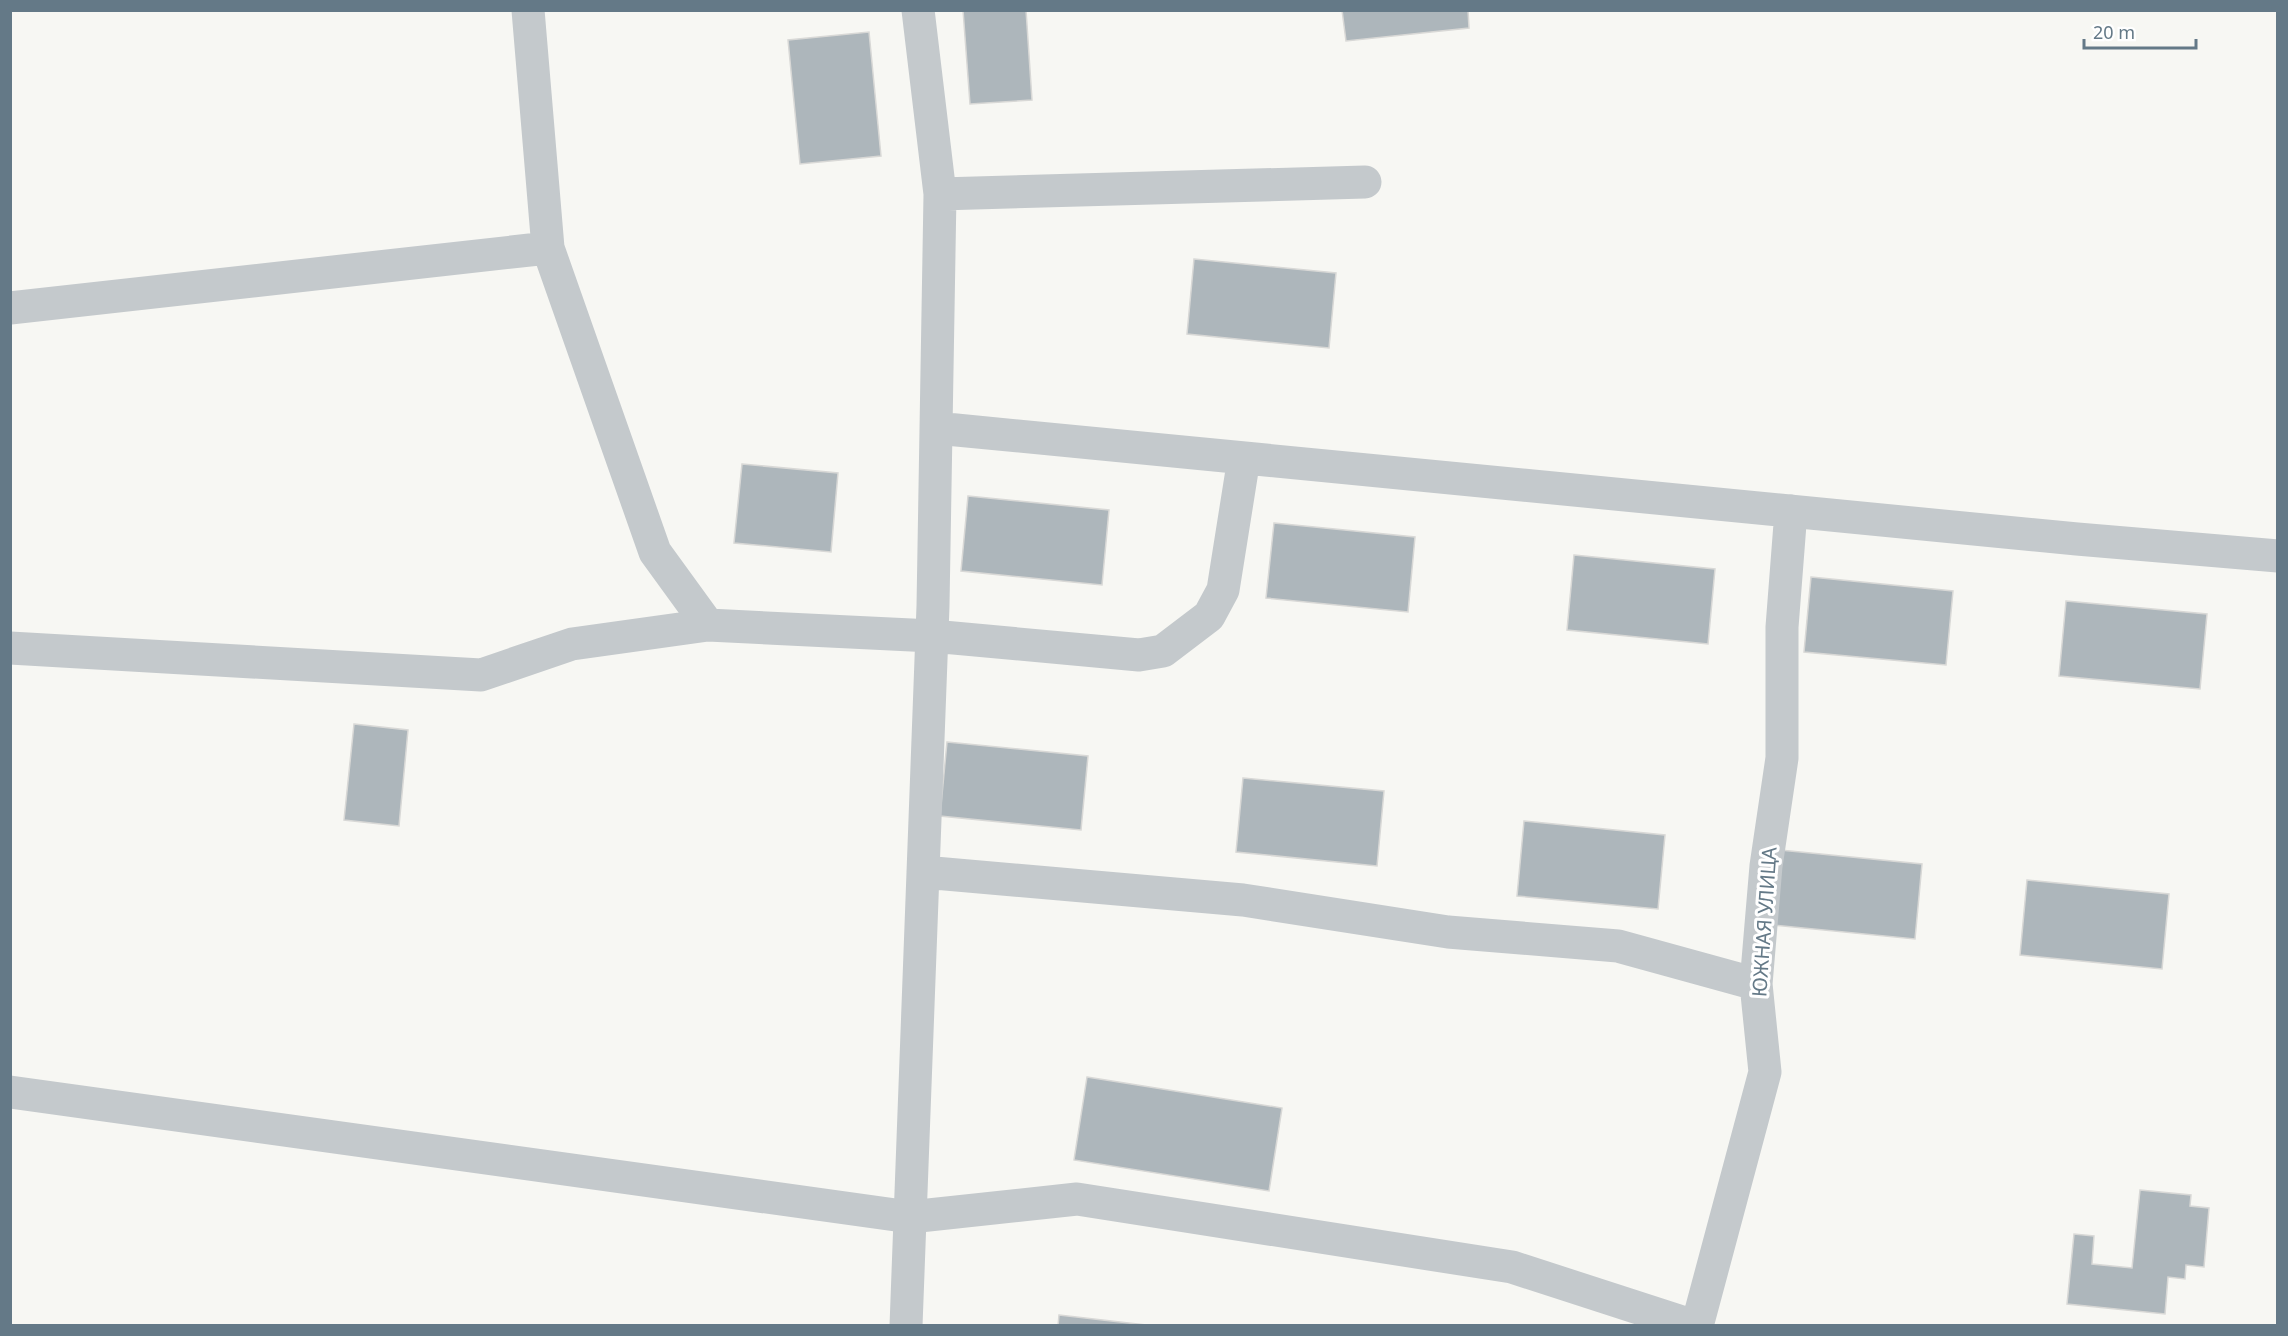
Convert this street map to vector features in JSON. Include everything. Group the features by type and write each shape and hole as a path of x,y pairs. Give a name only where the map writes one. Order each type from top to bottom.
{"street":[{"path":"528,10 548,248 655,552 708,626"},
{"path":"906,1326 932,636 940,194 918,10"},
{"path":"940,194 1365,182"},
{"path":"10,308 548,248"},
{"path":"936,428 2277,556"},
{"path":"10,648 481,675 572,644 708,626 932,636 1139,655 1163,651 1209,615 1223,590 1244,458"},
{"name":"ЮЖНАЯ УЛИЦА","path":"1696,1326 1765,1072 1756,984 1766,866 1782,758 1782,627 1791,511"},
{"path":"923,872 1243,900 1448,932 1618,946 1756,984"},
{"path":"10,1092 909,1216 1077,1199 1512,1267 1696,1326"}],"building":[{"path":"963,10 1026,10 1032,100 970,104"},
{"path":"1342,10 1468,10 1469,28 1346,41"},
{"path":"869,32 881,156 800,164 788,40"},
{"path":"1194,259 1336,273 1329,348 1187,334"},
{"path":"742,464 838,473 831,552 734,543"},
{"path":"968,496 1109,510 1102,585 961,571"},
{"path":"1274,523 1415,537 1408,612 1266,598"},
{"path":"1574,555 1715,569 1708,644 1567,630"},
{"path":"1811,577 1953,591 1946,665 1804,652"},
{"path":"2066,601 2207,614 2200,689 2059,676"},
{"path":"354,724 408,730 399,826 344,820"},
{"path":"947,742 1088,756 1081,830 940,816"},
{"path":"1243,778 1384,791 1377,866 1236,852"},
{"path":"1524,821 1665,835 1658,909 1517,896"},
{"path":"1780,850 1922,864 1915,939 1773,925"},
{"path":"2027,880 2169,894 2162,969 2020,955"},
{"path":"1087,1077 1282,1108 1269,1191 1074,1160"},
{"path":"2140,1190 2191,1195 2190,1206 2209,1208 2204,1267 2186,1265 2185,1279 2168,1277 2165,1314 2067,1304 2074,1234 2094,1236 2092,1264 2132,1268"},
{"path":"1059,1315 1155,1326 1058,1326"}]}
